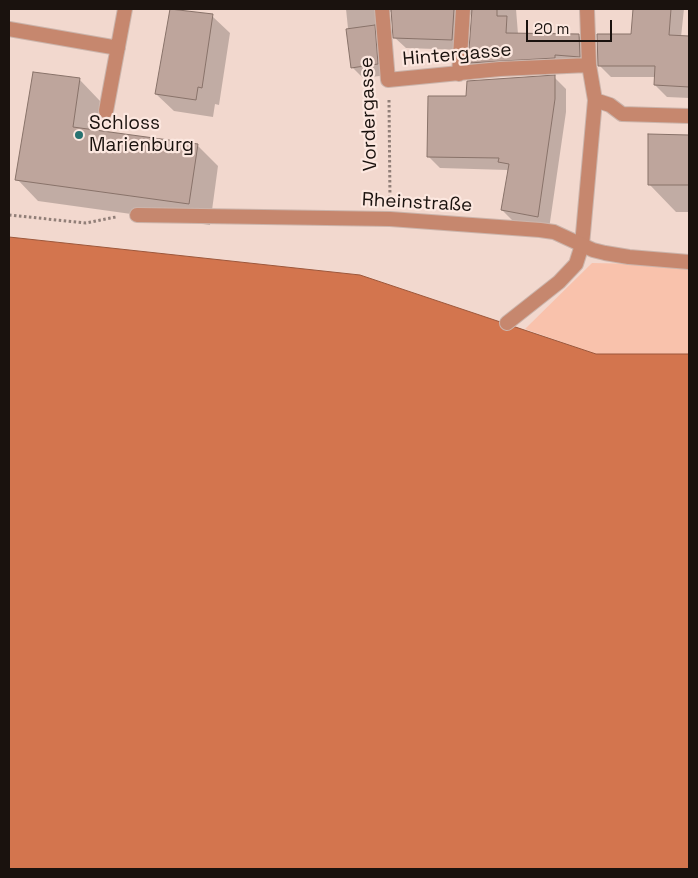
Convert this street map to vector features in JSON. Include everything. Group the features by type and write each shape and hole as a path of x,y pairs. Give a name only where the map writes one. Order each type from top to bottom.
{"street":[{"path":"106,111 124,9"},
{"name":"Vordergasse","path":"382,9 388,80"},
{"path":"459,74 463,9"},
{"path":"507,323 559,282 576,264 582,245 594,100 589,65 587,9"},
{"path":"9,29 118,48"},
{"name":"Hintergasse","path":"388,80 500,69 589,65"},
{"path":"594,100 610,105 622,114 689,116"},
{"name":"Rheinstraße","path":"137,216 390,219 540,230 554,232 593,250 629,257 689,262"}],"path":[{"name":"Vordergasse","path":"388,80 390,219"},
{"path":"9,215 86,223 137,216"}],"shaded area":[{"path":"9,237 360,275 596,354 689,354 689,869 9,869"},
{"path":"592,263 689,265 689,354 596,354 525,329"}],"building":[{"path":"170,9 213,14 202,88 198,87 196,100 155,94"},
{"path":"391,9 454,9 452,40 393,38"},
{"path":"472,9 497,9 497,16 507,16 506,33 579,34 580,57 555,55 555,58 468,63"},
{"path":"633,9 671,9 669,35 689,36 689,87 654,85 655,66 598,66 597,34 631,34"},
{"path":"375,25 378,64 351,68 346,29"},
{"name":"Schloss Marienburg","path":"33,72 80,78 73,127 198,144 189,204 15,180"},
{"path":"555,75 555,99 538,217 501,210 509,164 498,162 499,158 427,157 428,96 466,96 467,81"},
{"path":"648,134 689,135 689,185 648,185"}],"place":[{"name":"Schloss Marienburg","path":"79,135"}]}
